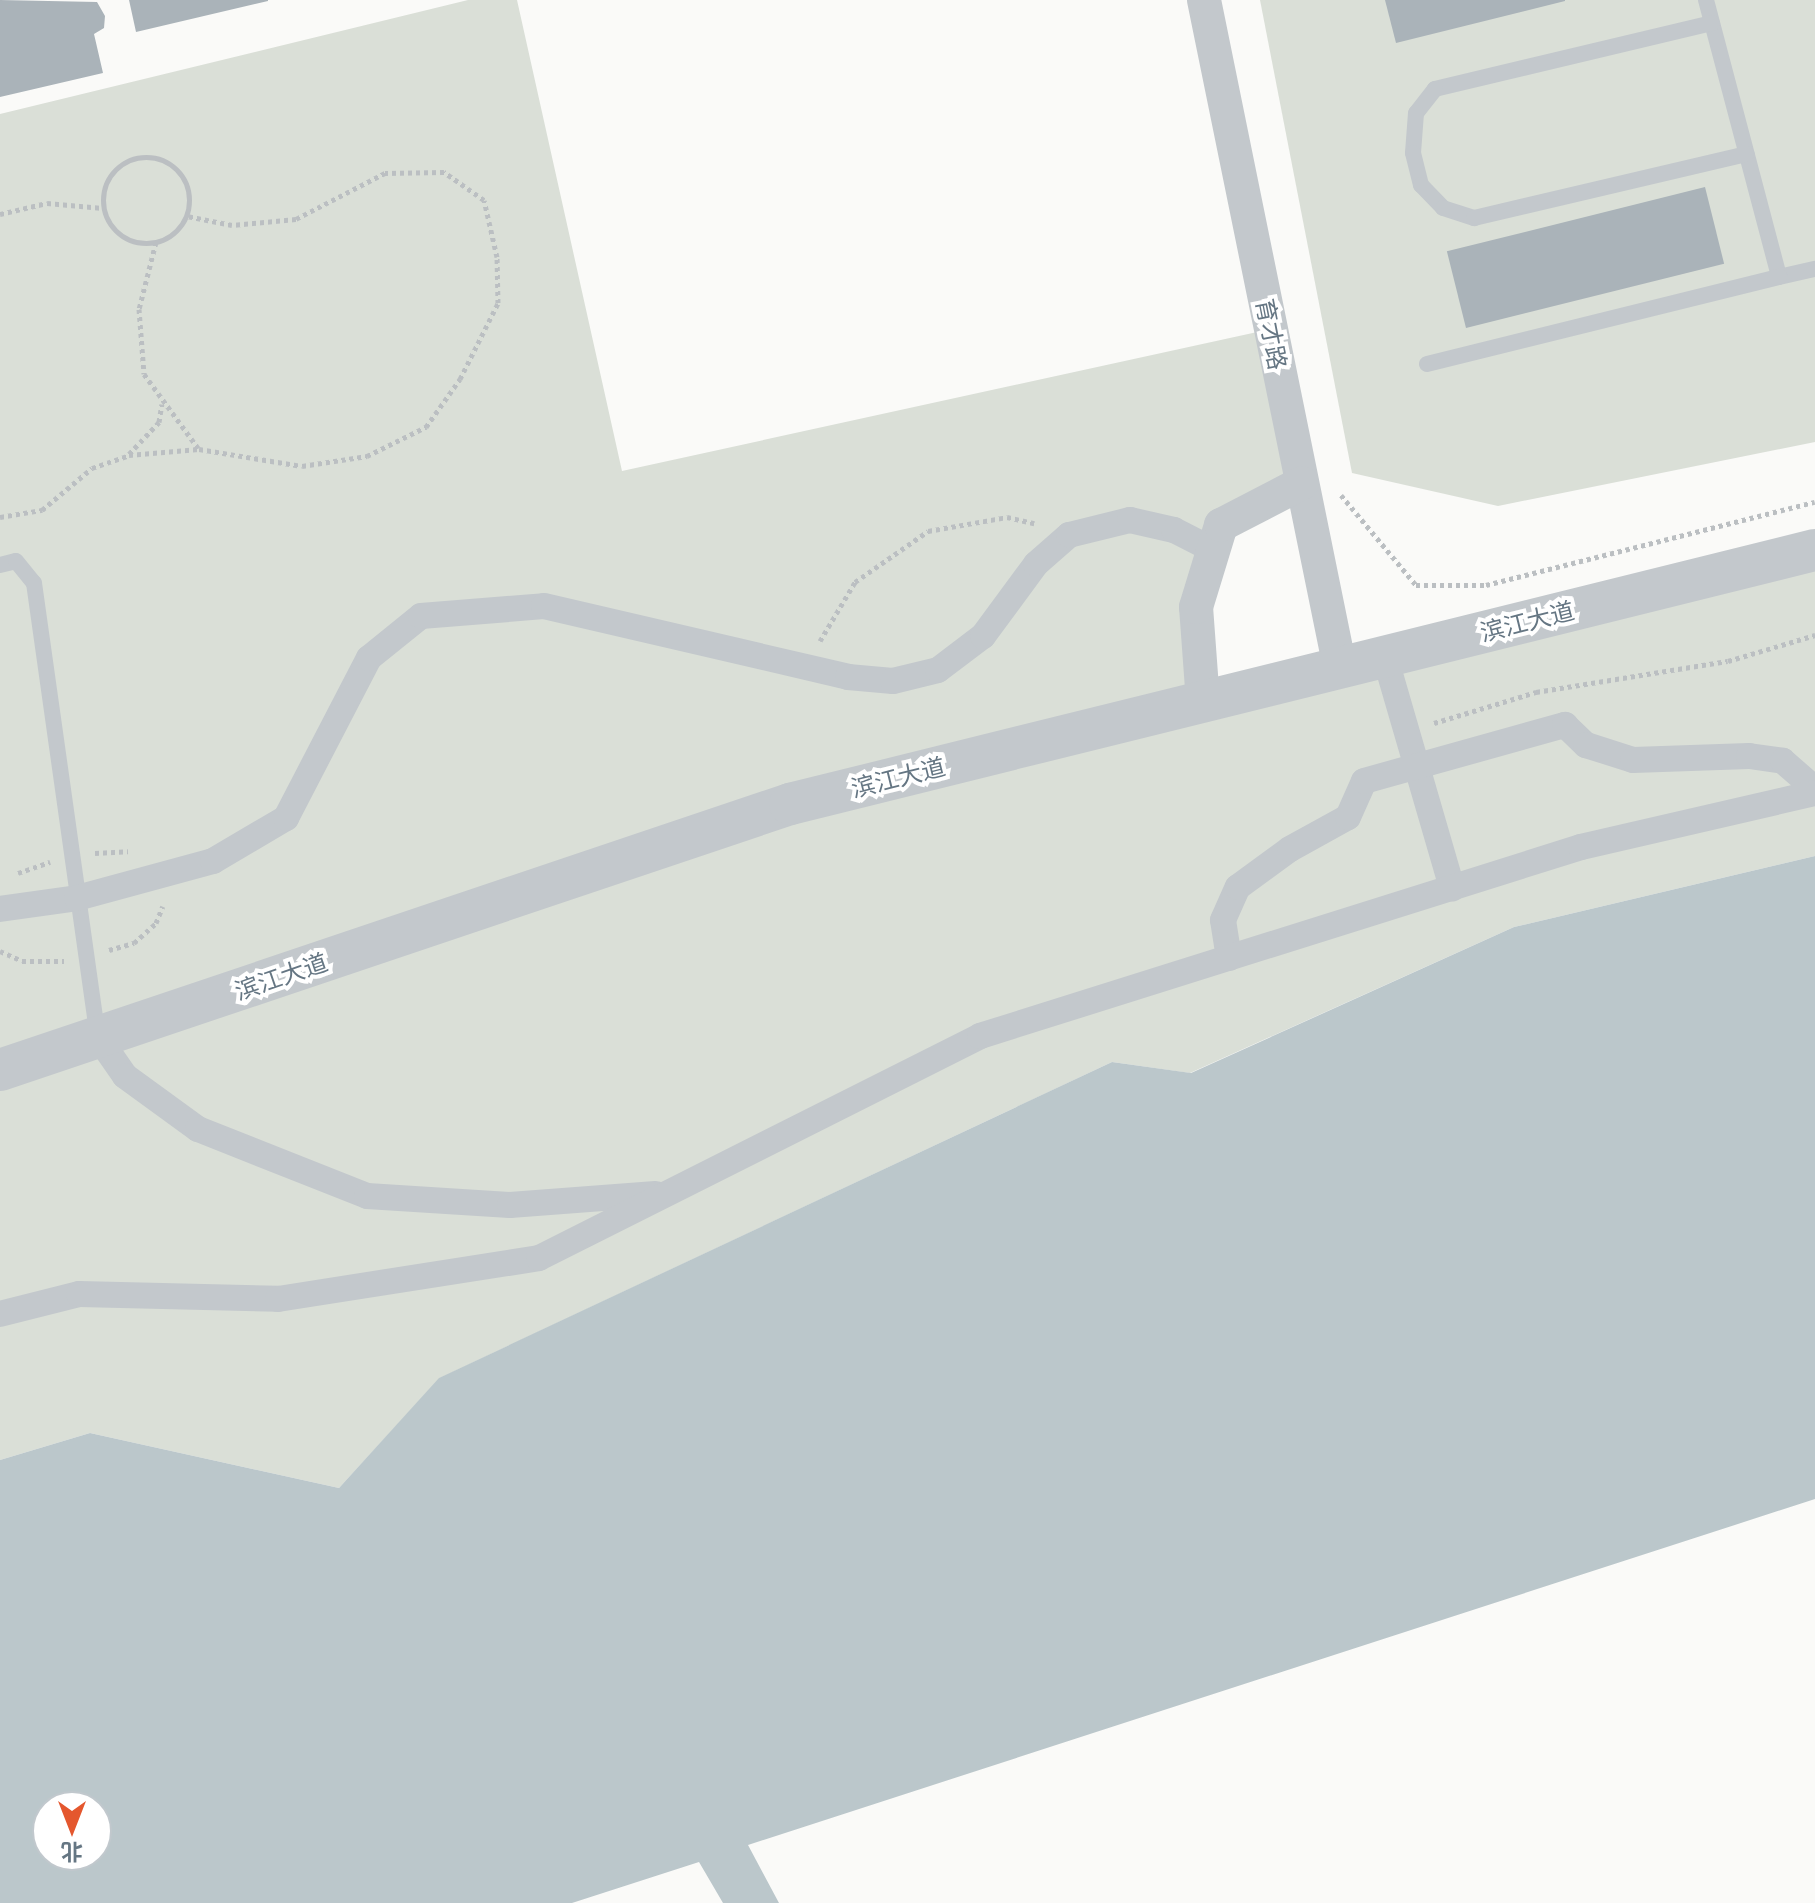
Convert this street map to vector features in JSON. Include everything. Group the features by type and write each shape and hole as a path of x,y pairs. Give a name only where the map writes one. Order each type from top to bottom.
{"street":[{"name":"育才路","path":"1204,0 1340,668"},
{"path":"1203,702 1196,607 1221,525 1302,483"},
{"path":"0,909 77,898 213,861 286,818 369,658 421,616 544,606 800,666 893,681 938,670 983,636 1036,564 1078,533 1130,520 1174,530 1213,550"},
{"name":"滨江大道","path":"0,1070 790,804 1815,550"},
{"path":"1385,657 1452,888"},
{"path":"1229,958 1223,920 1238,887 1290,849 1348,817 1364,781 1565,725 1586,745 1633,760 1749,756 1783,761 1815,791"},
{"path":"0,1314 79,1294 278,1299 539,1258 980,1036 1581,847 1815,791"},
{"path":"98,1037 125,1076 198,1129 367,1196 510,1205 668,1193"}],"lane":[{"path":"1706,0 1779,277"},
{"path":"1712,23 1435,89 1416,113 1413,153 1421,185 1443,208 1474,218 1747,154"},
{"path":"1427,364 1815,269"},
{"path":"0,565 16,561 34,583 98,1037"}],"path":[{"path":"157,158 170,164 187,186 187,216 180,228 157,242 142,243 117,232 103,208 107,181 116,169 128,161 157,158"},
{"path":"0,517 42,510 92,468 129,455 199,449 302,466 367,456 426,427 460,379 498,303 497,257 484,200 444,172 385,173 296,219 232,225 187,216"},
{"path":"0,214 47,203 103,208"},
{"path":"157,242 139,309 139,343 144,374 162,403 199,449"},
{"path":"129,455 159,422 162,403"},
{"path":"1338,491 1416,585 1486,585 1815,502"},
{"path":"800,666 855,582 928,531 1007,517 1078,533"},
{"path":"1406,731 1536,692 1728,661 1815,635"}],"shaded area":[{"path":"468,0 517,0 622,471 1271,329 1302,483 1221,525 1203,701 1815,539 1815,856 1514,927 1190,1073 1112,1062 440,1378 339,1488 90,1433 0,1460 0,114"},
{"path":"1260,0 1815,0 1815,442 1498,506 1352,473"},
{"path":"1815,856 1815,1499 748,1845 779,1903 723,1903 699,1862 572,1903 0,1903 0,1460 90,1433 339,1488 439,1378 1112,1062 1191,1073 1514,927"}],"building":[{"path":"0,0 97,2 105,16 104,28 94,34 103,73 0,97"},
{"path":"129,0 268,0 268,1 136,32"},
{"path":"1385,0 1565,0 1565,1 1396,43"},
{"path":"1705,187 1724,264 1466,328 1447,251"}]}
